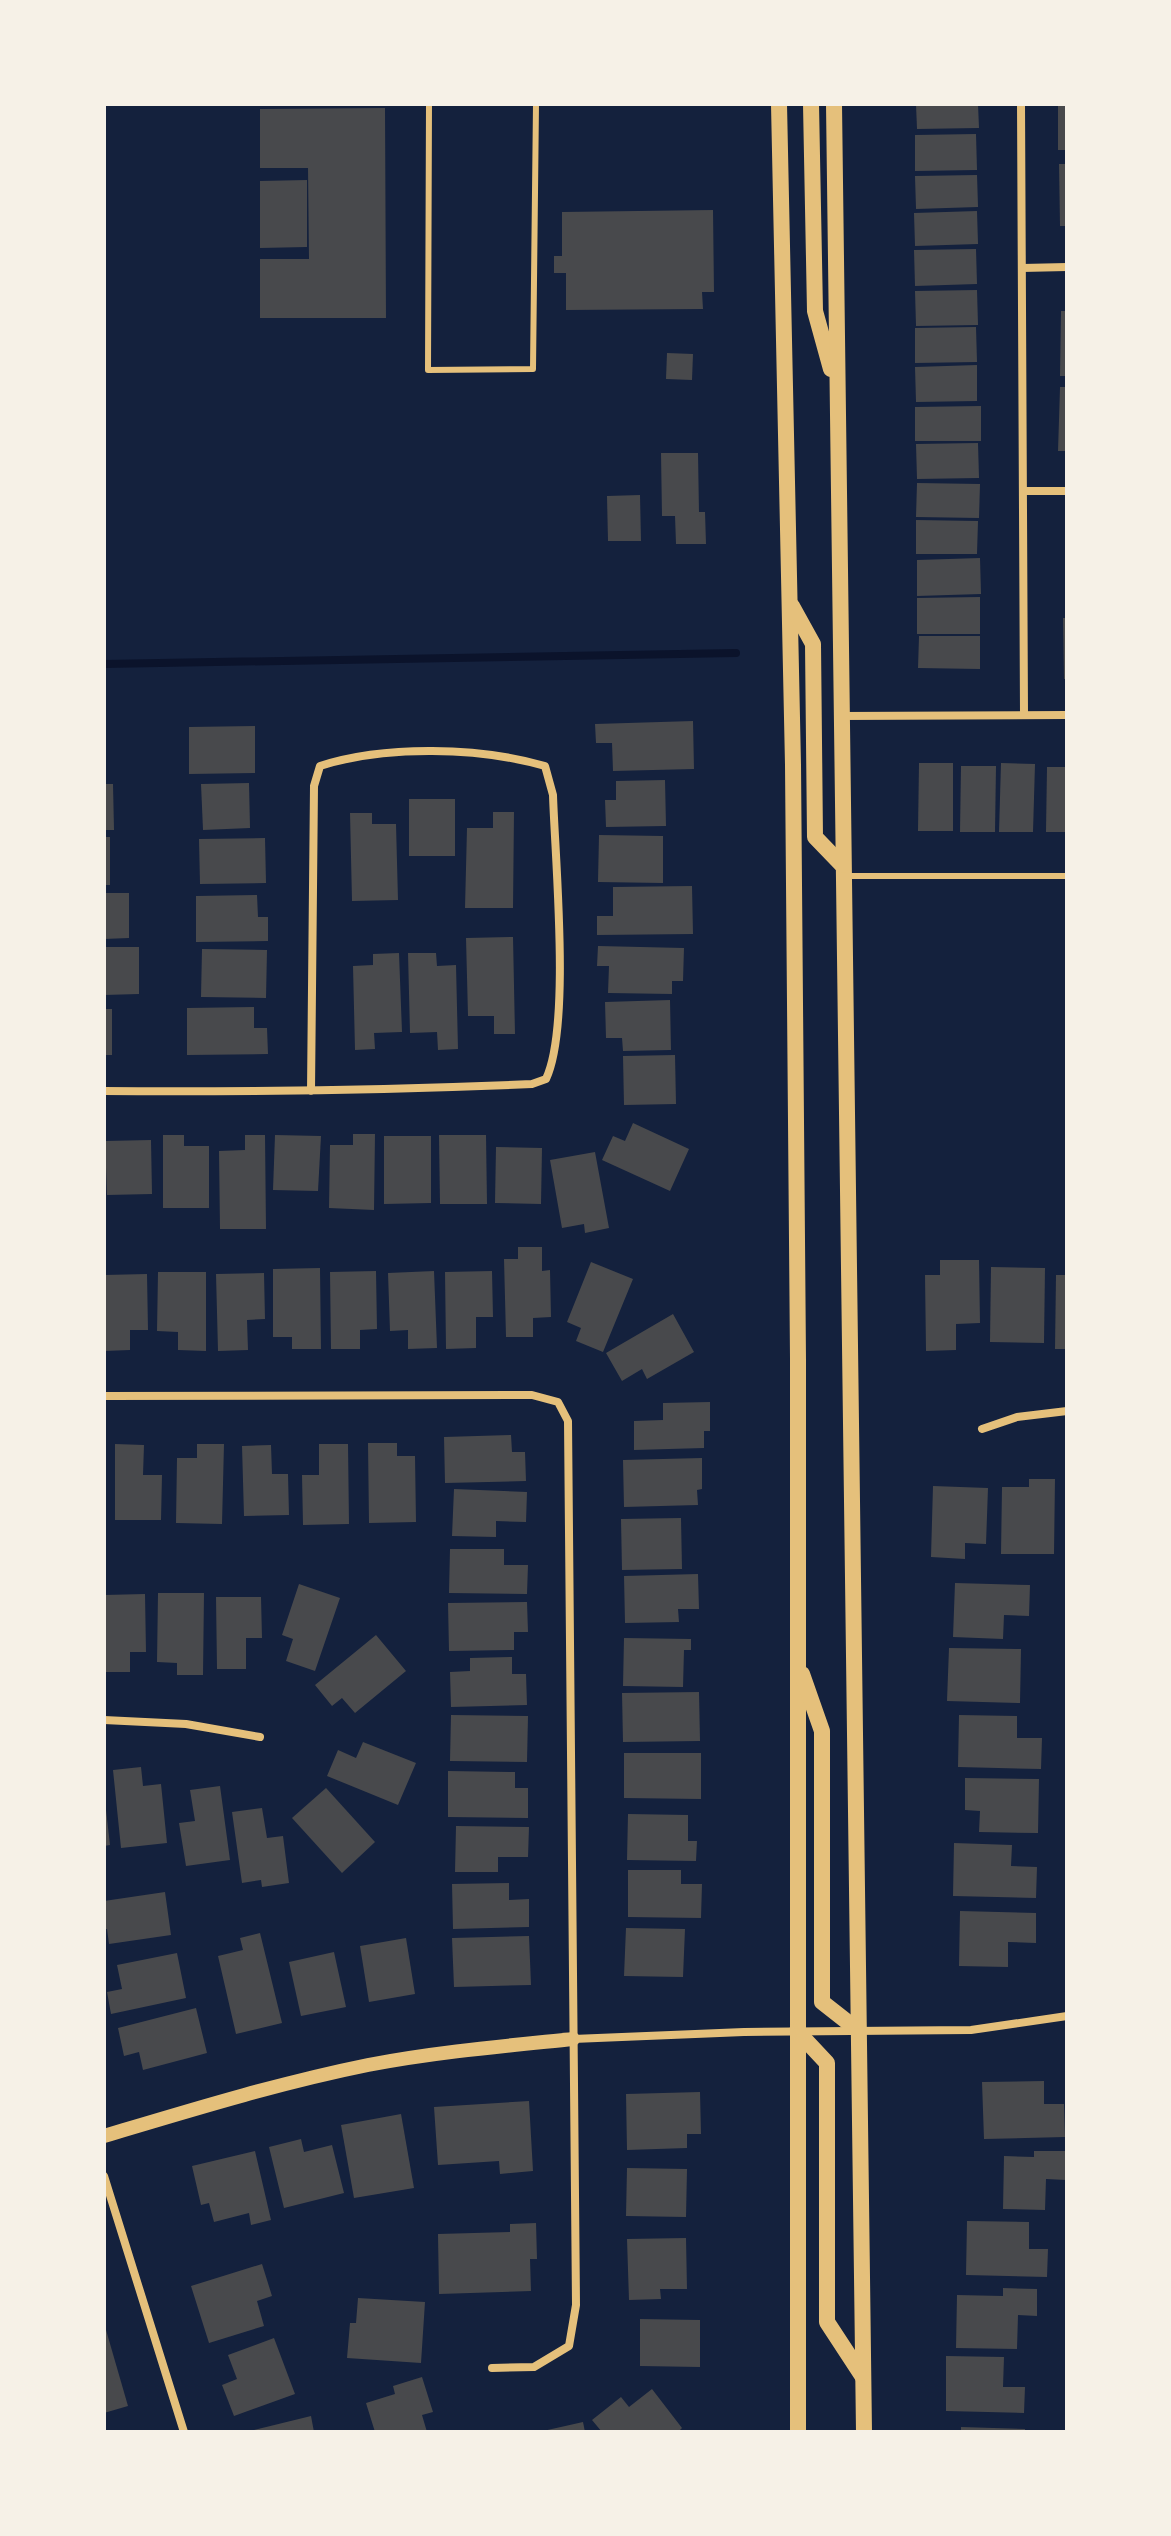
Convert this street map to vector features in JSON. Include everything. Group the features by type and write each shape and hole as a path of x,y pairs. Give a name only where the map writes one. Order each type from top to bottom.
{"main road":[{"path":"779,104 792,604 798,2432"},
{"path":"811,104 815,311 820,339 835,382"},
{"path":"834,104 835,382 864,2432"},
{"path":"792,604 813,644 815,837 842,870"},
{"path":"797,1661 822,1731 822,2002 859,2031"},
{"path":"797,2031 827,2063 827,2322 864,2379"}],"street":[{"path":"1021,104 1024,714"},
{"path":"1022,268 1067,267"},
{"path":"1023,491 1067,491"},
{"path":"840,716 1067,715"},
{"path":"104,1091 311,1091 532,1084 546,1079 552,1066 559,993 553,795 545,766 523,760 437,751 341,759 320,766 314,786 311,1091"},
{"path":"104,1396 532,1395 558,1402 568,1421 576,2305 569,2346 534,2367 492,2368"},
{"path":"982,1429 1017,1417 1067,1411"},
{"path":"104,1720 186,1724 260,1737"},
{"path":"104,2136 248,2093 369,2065 573,2039 797,2031 971,2030 1067,2016"},
{"path":"104,2176 184,2432"}],"lane":[{"path":"429,104 428,370 533,369 536,104"},
{"path":"842,870 1067,876"}],"building":[{"path":"916,104 978,104 979,128 917,129"},
{"path":"1058,104 1067,104 1067,150 1058,150"},
{"path":"385,108 386,318 260,318 260,259 309,259 308,168 260,168 260,109"},
{"path":"976,134 977,170 915,171 915,135"},
{"path":"1059,164 1067,164 1067,226 1060,226"},
{"path":"977,175 978,207 916,209 915,176"},
{"path":"307,180 307,247 260,248 260,181"},
{"path":"713,210 714,292 702,292 703,309 566,310 566,273 554,273 554,256 562,256 562,212"},
{"path":"977,211 978,244 915,246 914,213"},
{"path":"976,249 977,284 915,286 914,250"},
{"path":"977,290 978,325 916,326 915,291"},
{"path":"1061,311 1067,311 1067,376 1060,376"},
{"path":"976,327 977,362 915,363 915,328"},
{"path":"667,353 693,354 692,380 666,379"},
{"path":"977,365 977,401 916,402 915,367"},
{"path":"1060,387 1067,387 1067,451 1058,451"},
{"path":"981,406 981,441 915,441 915,407"},
{"path":"978,443 979,478 917,479 916,444"},
{"path":"661,453 698,453 699,512 705,512 706,544 676,544 675,516 662,516"},
{"path":"917,483 980,484 979,518 916,517"},
{"path":"640,495 641,541 608,541 607,496"},
{"path":"916,520 978,521 977,554 916,554"},
{"path":"980,558 981,594 917,596 917,560"},
{"path":"980,597 980,634 917,634 917,598"},
{"path":"1063,618 1067,618 1067,679 1064,679"},
{"path":"919,636 980,636 980,669 918,668"},
{"path":"693,721 694,769 613,771 612,743 596,743 595,724"},
{"path":"255,726 255,773 189,774 189,727"},
{"path":"919,763 953,763 953,831 918,831"},
{"path":"1001,763 1035,764 1033,832 999,832"},
{"path":"961,766 996,766 995,832 960,832"},
{"path":"1047,767 1067,767 1067,832 1046,832"},
{"path":"665,780 666,826 606,827 605,800 616,800 616,781"},
{"path":"249,783 250,828 203,830 201,784"},
{"path":"104,784 113,784 114,830 104,830"},
{"path":"409,799 455,799 455,856 409,856"},
{"path":"493,812 514,812 513,908 465,908 467,828 493,828"},
{"path":"350,813 372,813 372,824 396,824 398,900 352,901"},
{"path":"599,835 663,836 663,883 598,882"},
{"path":"104,837 110,837 110,885 104,885"},
{"path":"265,838 266,883 200,884 199,839"},
{"path":"692,886 693,934 597,935 597,916 613,916 613,887"},
{"path":"104,893 129,893 129,938 104,939"},
{"path":"257,895 258,917 268,917 268,941 196,942 196,896"},
{"path":"513,937 515,1034 494,1034 494,1016 468,1016 466,938"},
{"path":"598,946 684,948 683,981 672,981 672,994 608,993 609,966 597,966"},
{"path":"104,947 139,947 139,994 104,995"},
{"path":"202,949 267,950 266,998 201,997"},
{"path":"399,953 402,1032 374,1033 375,1049 355,1050 353,966 373,965 373,954"},
{"path":"408,953 436,953 437,966 456,965 458,1049 438,1050 437,1032 410,1033"},
{"path":"670,1000 671,1050 623,1051 622,1038 606,1038 605,1002"},
{"path":"254,1007 254,1028 267,1028 268,1054 187,1055 187,1008"},
{"path":"104,1009 112,1009 112,1055 104,1055"},
{"path":"675,1055 676,1104 624,1105 623,1056"},
{"path":"633,1123 689,1149 670,1191 602,1160 613,1136 625,1141"},
{"path":"353,1134 375,1134 374,1210 329,1208 330,1145 353,1145"},
{"path":"163,1135 184,1135 184,1146 209,1146 209,1208 163,1208"},
{"path":"245,1135 265,1135 266,1229 220,1229 219,1151 245,1150"},
{"path":"275,1135 321,1136 318,1191 273,1190"},
{"path":"439,1135 486,1135 487,1204 440,1204"},
{"path":"384,1136 431,1136 431,1203 384,1204"},
{"path":"151,1140 152,1194 107,1195 105,1141"},
{"path":"496,1147 542,1148 541,1204 495,1203"},
{"path":"595,1152 609,1228 585,1233 584,1224 562,1228 550,1160"},
{"path":"518,1247 542,1247 542,1271 550,1270 551,1317 533,1318 533,1337 506,1337 504,1259 518,1259"},
{"path":"940,1260 979,1260 980,1323 956,1324 956,1350 926,1351 925,1275 940,1275"},
{"path":"591,1262 633,1279 603,1352 576,1341 581,1328 567,1322"},
{"path":"991,1267 1045,1268 1044,1343 990,1342"},
{"path":"320,1268 321,1349 292,1349 292,1337 273,1337 273,1269"},
{"path":"376,1271 377,1329 360,1330 360,1349 331,1349 330,1272"},
{"path":"434,1271 437,1348 408,1349 408,1330 390,1331 388,1273"},
{"path":"492,1271 493,1317 476,1317 476,1348 446,1349 445,1272"},
{"path":"158,1272 206,1272 206,1351 178,1350 178,1332 157,1331"},
{"path":"264,1273 265,1319 247,1320 248,1350 218,1351 216,1274"},
{"path":"147,1274 148,1330 130,1330 130,1350 104,1351 104,1275"},
{"path":"1056,1275 1067,1275 1067,1349 1055,1349"},
{"path":"673,1314 694,1352 647,1379 642,1369 622,1381 606,1353"},
{"path":"710,1402 710,1431 704,1431 704,1448 634,1450 634,1421 663,1420 663,1403"},
{"path":"511,1435 512,1452 525,1452 526,1481 445,1483 444,1437"},
{"path":"368,1443 397,1443 397,1456 415,1456 416,1522 369,1523"},
{"path":"115,1444 144,1445 143,1475 162,1475 161,1520 115,1520"},
{"path":"197,1444 224,1444 222,1524 176,1523 177,1458 197,1458"},
{"path":"319,1444 348,1444 349,1524 303,1525 302,1475 319,1475"},
{"path":"271,1445 272,1474 288,1474 289,1515 244,1516 242,1446"},
{"path":"702,1458 702,1489 697,1490 698,1505 624,1507 623,1460"},
{"path":"1029,1479 1055,1479 1054,1554 1001,1554 1002,1487 1029,1487"},
{"path":"933,1486 988,1488 986,1544 965,1543 965,1559 931,1557"},
{"path":"454,1489 527,1492 526,1522 496,1521 496,1537 452,1536"},
{"path":"681,1518 682,1569 622,1570 621,1519"},
{"path":"450,1549 504,1549 504,1565 528,1565 527,1594 449,1593"},
{"path":"698,1574 699,1609 678,1609 679,1622 625,1623 624,1576"},
{"path":"955,1583 1030,1585 1029,1616 1004,1615 1003,1639 953,1637"},
{"path":"299,1584 340,1598 315,1671 286,1661 293,1639 282,1635"},
{"path":"158,1593 204,1593 203,1675 177,1675 177,1663 157,1662"},
{"path":"145,1594 146,1652 130,1652 130,1672 104,1672 104,1595"},
{"path":"216,1597 261,1597 262,1638 246,1638 246,1669 217,1669"},
{"path":"527,1602 528,1632 514,1632 514,1650 449,1651 448,1603"},
{"path":"376,1635 406,1671 355,1713 342,1698 332,1706 315,1685"},
{"path":"624,1638 691,1639 691,1650 684,1650 683,1687 623,1686"},
{"path":"949,1648 1021,1649 1020,1703 947,1701"},
{"path":"512,1657 512,1674 526,1674 527,1705 451,1707 450,1672 470,1671 470,1658"},
{"path":"699,1692 700,1741 623,1742 622,1693"},
{"path":"451,1715 528,1716 527,1762 450,1761"},
{"path":"959,1715 1017,1716 1017,1738 1042,1738 1041,1769 958,1767"},
{"path":"363,1742 416,1763 398,1805 327,1776 338,1750 356,1758"},
{"path":"624,1753 701,1753 701,1799 624,1798"},
{"path":"141,1767 143,1786 161,1784 167,1843 121,1848 113,1770"},
{"path":"448,1771 515,1772 515,1788 528,1788 528,1818 448,1817"},
{"path":"965,1778 1039,1779 1038,1833 979,1832 980,1811 965,1810"},
{"path":"220,1786 230,1860 186,1866 179,1823 195,1821 190,1790"},
{"path":"326,1788 375,1842 342,1873 292,1818"},
{"path":"262,1808 267,1838 283,1836 289,1883 262,1887 261,1880 242,1883 232,1812"},
{"path":"104,1811 110,1845 104,1846"},
{"path":"628,1814 688,1815 688,1841 697,1841 696,1861 627,1860"},
{"path":"456,1826 529,1827 528,1857 498,1857 498,1872 455,1872"},
{"path":"954,1843 1012,1845 1011,1866 1037,1867 1036,1898 953,1896"},
{"path":"628,1870 681,1870 681,1884 702,1884 701,1918 628,1917"},
{"path":"509,1883 509,1900 529,1899 529,1927 453,1929 452,1884"},
{"path":"165,1892 171,1935 109,1944 107,1929 104,1929 104,1901"},
{"path":"960,1911 1036,1913 1036,1943 1008,1942 1008,1967 959,1966"},
{"path":"626,1928 685,1929 683,1977 624,1976"},
{"path":"260,1933 282,2023 236,2034 218,1956 243,1950 240,1938"},
{"path":"529,1936 531,1985 454,1987 452,1938"},
{"path":"406,1938 415,1994 369,2002 360,1946"},
{"path":"334,1952 346,2007 301,2016 289,1962"},
{"path":"177,1953 186,1998 111,2014 107,1992 122,1989 117,1965"},
{"path":"196,2008 207,2053 143,2070 139,2052 124,2056 118,2028"},
{"path":"1044,2081 1044,2104 1064,2104 1065,2137 984,2139 982,2082"},
{"path":"700,2092 701,2134 687,2134 687,2148 627,2150 626,2094"},
{"path":"529,2101 533,2171 500,2174 499,2161 438,2165 434,2107"},
{"path":"401,2114 414,2188 354,2198 341,2125"},
{"path":"301,2139 304,2152 332,2145 344,2193 284,2208 269,2147"},
{"path":"255,2151 271,2220 251,2225 249,2213 214,2222 209,2203 201,2205 192,2166"},
{"path":"1034,2151 1067,2151 1066,2180 1046,2179 1045,2210 1003,2209 1004,2156 1034,2157"},
{"path":"627,2168 687,2169 686,2217 626,2216"},
{"path":"967,2221 1029,2222 1029,2249 1048,2249 1047,2277 966,2275"},
{"path":"536,2223 537,2259 530,2259 531,2291 439,2294 438,2234 510,2232 510,2224"},
{"path":"686,2238 687,2289 660,2289 661,2299 629,2300 627,2239"},
{"path":"262,2264 272,2296 257,2301 264,2326 209,2343 191,2286"},
{"path":"1003,2288 1037,2289 1037,2316 1018,2315 1017,2349 956,2348 957,2295 1003,2296"},
{"path":"358,2298 425,2302 421,2363 347,2358 350,2323 356,2323"},
{"path":"640,2319 700,2320 700,2367 640,2366"},
{"path":"104,2323 128,2406 104,2413"},
{"path":"274,2338 295,2394 234,2416 222,2385 237,2379 228,2355"},
{"path":"946,2356 1004,2357 1003,2387 1025,2387 1024,2413 946,2411"},
{"path":"422,2377 433,2412 422,2415 427,2432 375,2432 366,2403 395,2394 393,2386"},
{"path":"652,2389 682,2428 678,2432 602,2432 592,2420 621,2397 629,2407"},
{"path":"311,2416 314,2432 250,2432 250,2431"},
{"path":"583,2422 585,2432 543,2432 543,2431"},
{"path":"961,2427 1025,2429 1025,2432 961,2432"}],"waterway":[{"path":"104,664 736,653"}]}
